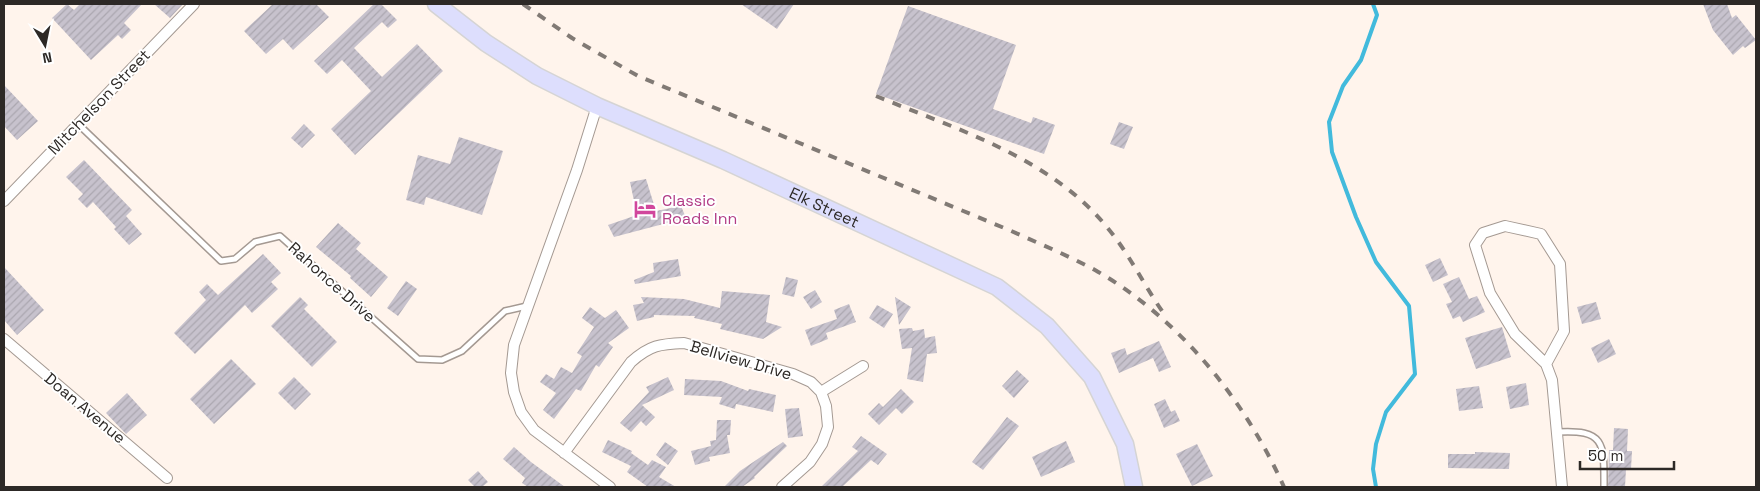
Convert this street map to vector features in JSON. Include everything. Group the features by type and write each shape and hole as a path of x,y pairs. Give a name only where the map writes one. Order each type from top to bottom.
{"main road":[{"name":"Elk Street","path":"436,4 486,43 537,76 598,106 723,160 996,287 1047,326 1092,377 1126,444 1134,487"}],"street":[{"name":"Mitchelson Street","path":"4,201 194,4"},
{"path":"598,106 514,346 511,373 520,412 534,430 610,487"},
{"path":"1546,364 1564,331 1560,264 1541,234 1505,226 1483,233 1475,245 1490,293 1515,334 1546,364 1552,380 1562,487"},
{"name":"Doan Avenue","path":"4,339 167,478"},
{"name":"Bellview Drive","path":"564,453 631,362 645,350 666,343 684,343 793,374 811,382 821,392"},
{"path":"782,487 810,462 822,444 828,427 826,406 821,392 863,366"}],"lane":[{"name":"Rahonce Drive","path":"78,124 221,261 235,259 255,242 280,236 418,359 442,360 462,351 505,310 528,306"},
{"path":"1557,432 1576,430 1590,434 1600,441 1604,453 1604,487"}],"building":[{"path":"67,4 74,10 80,4 142,4 124,23 131,30 122,39 118,35 91,60 52,18"},
{"path":"154,4 183,4 170,18"},
{"path":"273,4 316,4 329,17 293,50 283,39 266,54 244,31"},
{"path":"374,4 381,4 397,20 388,28 382,22 354,48 382,77 417,44 443,71 355,155 331,129 371,91 342,60 327,74 314,61"},
{"path":"741,4 794,4 777,29"},
{"path":"1703,4 1727,4 1732,18 1736,15 1756,40 1745,48 1743,46 1733,55 1713,30"},
{"path":"908,6 1016,45 993,109 1031,123 1033,117 1055,125 1044,154 876,94"},
{"path":"4,85 38,121 17,140 4,126"},
{"path":"1119,122 1133,127 1124,149 1110,144"},
{"path":"304,124 315,135 302,148 291,138"},
{"path":"459,137 503,151 482,215 426,197 424,205 406,200 418,155 450,164"},
{"path":"84,160 132,210 126,216 142,234 129,245 114,229 116,227 93,202 87,208 78,199 83,194 66,177"},
{"name":"Classic Roads Inn","path":"646,179 656,211 681,206 686,218 614,237 608,225 637,215 630,182"},
{"path":"338,223 361,243 356,249 388,277 371,297 350,278 351,276 316,247"},
{"path":"263,254 281,273 271,282 278,289 252,313 245,305 195,354 174,333 206,300 199,292 207,284 218,295"},
{"path":"1440,258 1448,275 1433,282 1425,265"},
{"path":"678,259 681,276 635,284 634,280 654,272 653,263"},
{"path":"4,267 44,310 17,335 4,320"},
{"path":"786,277 798,280 794,297 782,294"},
{"path":"1459,277 1469,299 1477,296 1485,312 1463,322 1460,316 1453,319 1446,304 1452,302 1443,284"},
{"path":"406,281 417,289 398,316 387,308"},
{"path":"815,290 822,302 811,309 803,297"},
{"path":"722,291 770,295 766,322 782,327 763,339 720,329 722,324 694,318 695,316 654,315 654,317 637,321 633,305 644,303 641,297 684,299 720,308"},
{"path":"300,297 308,305 304,309 337,342 312,367 271,326"},
{"path":"895,297 911,307 899,325"},
{"path":"1596,302 1601,319 1582,324 1577,307"},
{"path":"849,304 856,322 826,333 828,339 811,346 805,330 837,319 834,310"},
{"path":"877,305 893,314 884,328 869,318"},
{"path":"590,307 605,318 616,310 629,328 608,343 613,347 599,367 596,365 581,391 576,389 554,419 543,410 556,393 540,382 546,374 554,379 561,367 572,373 582,356 577,353 594,327 582,318"},
{"path":"1502,327 1511,357 1476,369 1465,338"},
{"path":"912,328 913,331 924,329 925,338 935,336 937,353 927,354 923,382 907,379 912,348 902,349 899,329"},
{"path":"1609,339 1616,354 1598,363 1591,348"},
{"path":"1159,341 1171,367 1159,372 1153,358 1119,373 1111,353 1125,348 1127,355"},
{"path":"231,359 256,384 214,424 190,399"},
{"path":"1017,370 1029,381 1014,398 1002,386"},
{"path":"294,377 311,394 295,410 278,393"},
{"path":"668,377 674,390 642,405 655,417 646,426 641,421 631,432 620,423 649,392 646,387"},
{"path":"685,379 721,381 748,391 749,389 776,395 773,412 736,404 735,409 719,404 722,397 684,395"},
{"path":"1526,383 1529,405 1510,409 1506,387"},
{"path":"1479,386 1483,408 1459,411 1456,389"},
{"path":"901,389 914,402 902,414 896,408 879,425 868,414 879,403 883,407"},
{"path":"127,393 147,415 126,434 106,413"},
{"path":"1165,399 1171,412 1175,410 1180,421 1164,428 1154,404"},
{"path":"799,408 803,436 788,438 785,409"},
{"path":"1007,417 1019,426 983,470 972,462"},
{"path":"717,420 731,420 730,435 727,435 730,453 709,457 710,461 695,465 691,451 711,446 710,441 716,440"},
{"path":"1614,428 1628,429 1627,451 1632,451 1631,469 1626,469 1625,487 1608,487 1609,450 1613,450"},
{"path":"861,436 887,454 878,465 871,460 842,487 821,487 858,451 852,447"},
{"path":"608,440 632,451 631,453 648,465 652,460 666,467 659,477 676,487 648,487 627,472 631,466 602,452"},
{"path":"1066,441 1075,462 1041,477 1032,457"},
{"path":"665,442 678,451 668,465 656,455"},
{"path":"783,442 787,446 755,478 742,487 724,487 740,471"},
{"path":"1197,444 1213,476 1192,486 1176,454"},
{"path":"514,447 565,487 528,487 522,483 525,478 503,459"},
{"path":"1475,452 1510,453 1509,469 1448,468 1448,454 1475,454"},
{"path":"478,471 488,482 482,487 475,487 468,480"}],"waterway":[{"path":"1373,4 1377,15 1361,60 1343,86 1329,122 1332,152 1356,217 1376,262 1409,306 1415,374 1386,412 1376,444 1373,469 1376,487"}],"railway":[{"path":"523,4 572,38 638,76 1009,230 1095,270 1126,290 1154,312 1206,364 1250,423 1284,487"},
{"path":"876,96 969,133 1029,163 1057,181 1083,202 1115,237 1167,318"}],"place":[{"name":"Classic Roads Inn","path":"645,209"}]}
